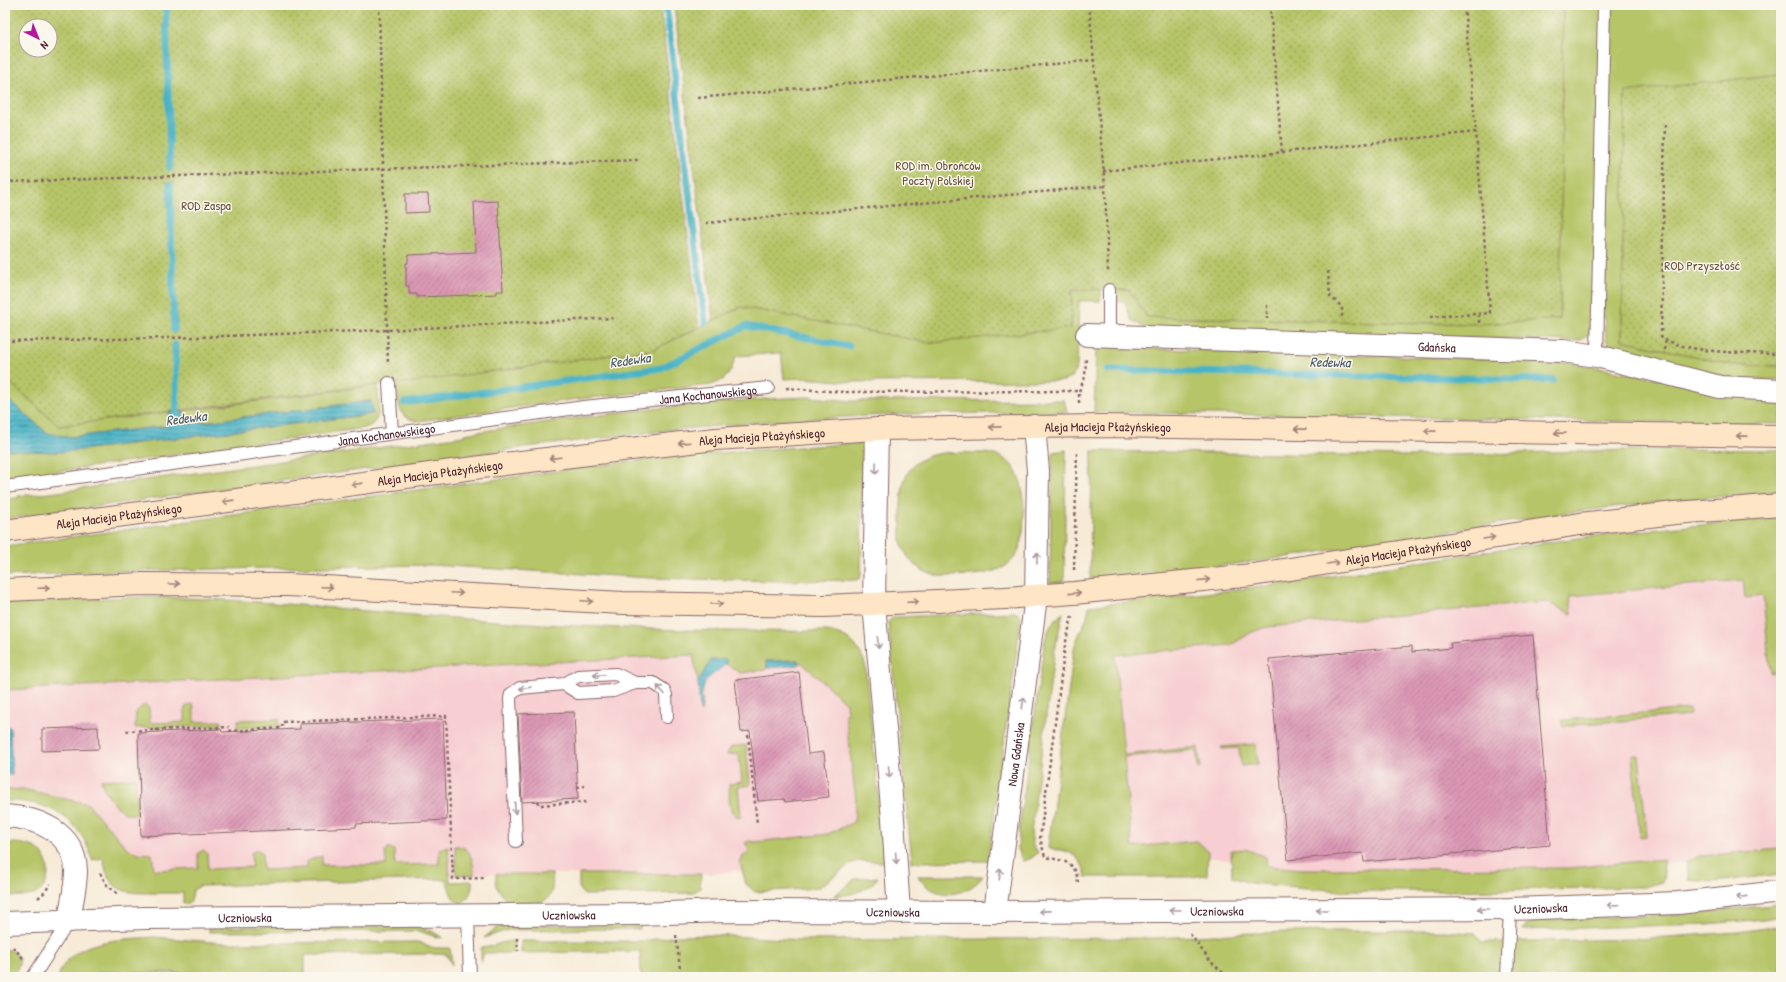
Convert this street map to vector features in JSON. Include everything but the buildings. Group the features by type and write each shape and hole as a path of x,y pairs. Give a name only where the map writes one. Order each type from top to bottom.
{"main road":[{"name":"Aleja Macieja Płażyńskiego","path":"5,531 504,464 715,439 877,429 1102,426 1781,436"},
{"name":"Aleja Macieja Płażyńskiego","path":"5,590 143,584 288,585 624,603 824,606 1036,597 1252,575 1580,524 1675,513 1781,505"}],"street":[{"name":"Gdańska","path":"1098,335 1563,351 1597,356 1720,387 1781,390"},
{"name":"Aleja Macieja Płażyńskiego","path":"1034,426 1038,471 1036,597"},
{"path":"877,429 874,604 894,830 899,912"},
{"name":"Nowa Gdańska","path":"995,912 1036,597"},
{"path":"5,816 23,817 42,823 57,833 67,844 73,858 76,871 69,921"},
{"name":"Uczniowska","path":"5,923 145,918 725,911 995,912 1510,909 1678,903 1781,892"}],"lane":[{"path":"1597,356 1604,5"},
{"path":"1098,335 1109,290"},
{"path":"389,383 392,434"},
{"name":"Jana Kochanowskiego","path":"5,487 584,407 768,388"},
{"path":"516,840 511,694 520,688 564,684 578,676 616,674 634,683"},
{"path":"564,684 578,693 613,691 634,683 653,683 664,690 666,695 667,717"},
{"path":"1507,977 1510,909"},
{"path":"468,915 470,977"},
{"path":"33,977 69,921"}],"path":[{"path":"379,5 389,383"},
{"path":"1089,5 1105,186 1109,290"},
{"path":"1270,5 1282,153"},
{"path":"1430,317 1490,313 1476,132 1464,5"},
{"path":"698,98 1095,60"},
{"path":"1665,125 1661,336 1666,340 1702,350 1781,354"},
{"path":"1103,171 1476,132"},
{"path":"5,182 638,160"},
{"path":"706,223 1105,186"},
{"path":"1328,271 1330,296 1342,307 1342,322"},
{"path":"1267,305 1268,320"},
{"path":"1479,314 1479,324"},
{"path":"5,341 387,330 613,318"},
{"path":"1078,405 1079,391 1098,335"},
{"path":"1664,349 1666,340"},
{"path":"768,388 806,388 843,392 1079,391"},
{"path":"1074,574 1077,450"},
{"path":"1072,616 1065,646 1040,838 1045,857 1063,860 1070,864 1077,874 1078,884"},
{"path":"126,731 282,728 282,722 429,718 446,716 453,879 484,878"},
{"path":"748,736 757,824"},
{"path":"578,787 585,786"},
{"path":"538,801 539,805 586,802"},
{"path":"33,900 45,892 53,875 99,868 107,885 124,897"},
{"path":"675,930 681,977"},
{"path":"1189,932 1211,962 1228,977"},
{"path":"517,935 518,951"},
{"path":"8,944 16,948 22,957 22,965"}],"shaded area":[{"path":"1781,555 1781,853 1632,867 1303,869 1267,866 1113,843 1111,641"},
{"path":"788,650 841,664 861,830 748,869 708,874 484,874 215,884 164,884 134,858 23,789 5,790 5,690"},
{"path":"98,972 305,974 305,977 98,977"}],"green space":[{"name":"ROD Zaspa","path":"5,5 660,5 699,327 655,349 406,383 389,383 59,426 5,378"},
{"name":"ROD im. Obrońców Poczty Polskiej","path":"674,5 1563,5 1560,319 1479,324 1147,317 1129,290 1072,289 1071,328 931,343 741,307 713,321"},
{"path":"1563,5 1781,5 1781,74 1625,92 1622,340 1734,365 1781,366 1781,380 1730,378 1713,375 1614,350 1606,340 1604,316 1591,317 1589,333 1581,340 1576,341 1147,329 1131,320 1125,302 1118,302 1115,290 1129,290 1147,317 1479,324 1560,319"},
{"name":"ROD Przyszłość","path":"1781,74 1781,366 1734,365 1622,340 1625,92"},
{"path":"1072,289 1102,289 1100,301 1079,301 1077,366 1073,376 1064,381 851,382 803,378 784,379 781,353 736,356 728,375 717,383 711,385 570,400 417,421 405,416 398,401 397,383 655,349 741,307 931,343 1071,328"},
{"path":"1096,347 1561,361 1781,400 1781,424 1094,412"},
{"path":"5,378 59,426 169,412 170,423 168,426 70,437 47,433 5,397"},
{"path":"378,385 379,410 375,421 365,428 68,470 5,477 5,450 56,452 72,451 373,414 371,401 188,424 184,422 183,411"},
{"path":"810,397 851,401 1064,400 1067,412 905,414 788,420 670,430 527,447 5,519 5,499 18,498 18,496 50,493 464,436 464,434 594,416 724,402"},
{"path":"860,443 862,445 861,575 860,578 856,580 781,581 650,578 430,565 121,571 5,576 5,546 616,463 739,451"},
{"path":"1664,449 1781,450 1781,491 1655,502 1566,513 1281,558 1188,570 1090,579 1092,451 1412,456"},
{"path":"1066,450 1064,582 1050,583 1052,456 1054,452"},
{"path":"953,452 996,455 1006,460 1018,475 1023,494 1024,516 1022,538 1018,551 1015,557 1004,567 982,574 941,576 927,573 915,565 906,554 901,540 901,499 904,482 907,475 916,463 930,455"},
{"path":"1781,517 1781,672 1770,673 1763,596 1745,598 1743,580 1570,596 1572,614 1546,602 1267,627 1252,632 1231,645 1115,655 1124,755 1198,747 1201,768 1198,769 1196,750 1124,757 1132,847 1197,841 1208,851 1207,875 1188,877 1086,877 1083,867 1078,859 1065,851 1052,850 1048,848 1074,649 1077,638 1087,617 1089,606 1269,586 1520,546 1608,534"},
{"path":"132,597 167,597 238,601 465,619 620,628 723,631 826,631 840,634 851,641 859,651 865,664 884,862 859,861 852,863 818,888 755,892 746,884 740,863 744,855 750,850 745,843 749,841 755,842 828,834 854,822 856,800 845,714 847,713 846,703 802,663 799,663 798,660 766,661 767,668 765,670 740,673 726,664 727,663 711,660 698,682 693,655 5,690 5,603"},
{"path":"1014,612 1019,614 1021,618 988,861 912,862 888,622 894,617"},
{"path":"1063,613 1055,648 1031,833 1033,846 1038,853 1030,859 1022,861 1018,848 1019,829 1044,646 1046,636 1050,628 1055,620"},
{"path":"191,704 194,706 194,722 221,721 221,726 135,728 136,712 141,707 146,705 149,708 150,723 185,722 185,707"},
{"path":"1689,709 1690,715 1562,726 1562,720"},
{"path":"279,719 279,726 237,728 238,720"},
{"path":"1781,721 1781,771 1778,772 1775,722"},
{"path":"1256,744 1258,764 1241,766 1239,748 1222,749 1221,747"},
{"path":"746,745 750,785 738,787 741,817 736,816 733,813 729,799 729,784 742,782 739,754 727,755 731,747"},
{"path":"1632,755 1639,755 1647,836 1640,837"},
{"path":"136,778 137,814 129,814 119,809 115,805 101,780"},
{"path":"23,789 88,804 126,847 137,853 152,854 154,870 198,868 198,853 204,850 207,853 208,869 252,867 251,853 257,850 262,852 263,870 307,868 307,861 322,856 322,865 386,865 385,851 390,848 394,850 395,865 439,864 439,849 448,846 450,882 472,881 472,888 469,896 462,903 453,898 446,881 440,879 200,886 193,890 190,902 183,904 183,893 135,893 115,886 105,868 103,858 92,860 87,845 80,832 71,822 48,808 20,801 5,801 5,790"},
{"path":"5,843 28,845 36,848 41,853 45,859 48,873 47,880 40,891 30,896 5,896"},
{"path":"455,846 461,847 468,851 472,860 474,875 456,875"},
{"path":"1245,849 1266,857 1267,866 1303,869 1569,868 1663,859 1664,873 1662,882 1644,887 1440,891 1341,891 1250,883 1232,877 1231,850"},
{"path":"1781,849 1781,874 1713,882 1689,880 1686,862 1699,856"},
{"path":"496,874 552,874 553,883 551,894 542,902 507,902 496,886"},
{"path":"579,874 701,874 700,888 693,893 584,895 579,889"},
{"path":"918,876 983,876 968,889 950,894 932,890 924,884"},
{"path":"878,877 869,886 858,892 834,896 855,879"},
{"path":"1781,904 1781,916 1765,919 1706,924 1523,930 1526,925 1538,920 1684,914"},
{"path":"507,925 640,925 640,929 508,930 484,938 498,927"},
{"path":"416,926 430,930 443,938 419,931 209,932 209,927"},
{"path":"1781,926 1781,977 641,977 640,951 521,953 521,941 640,941 678,936 710,935 804,940 1157,938 1333,931 1442,931 1474,933 1482,942 1638,939 1738,932"},
{"path":"153,937 225,943 418,942 435,948 450,948 452,965 446,954 305,955 305,974 98,972 98,977 58,977 64,964 73,955 85,948 112,941"},
{"path":"514,941 514,953 484,953 481,963 481,948"},
{"path":"5,949 14,952 19,960 15,972 10,977 5,977"}],"water":[{"path":"5,397 47,433 70,437 167,426 170,423 169,412 183,411 184,422 188,424 371,401 373,414 72,451 56,452 5,450"},
{"path":"726,659 727,663 705,681 701,698 703,699 700,712 698,682 711,660"},
{"path":"798,660 799,665 767,668 766,661"},
{"path":"5,727 10,727 12,775 5,775"}],"waterway":[{"path":"166,5 170,168"},
{"path":"666,5 705,322"},
{"path":"170,185 174,330"},
{"name":"Redewka","path":"404,403 661,368 746,326 849,346"},
{"path":"175,345 177,421"},
{"name":"Redewka","path":"1107,370 1553,380"}]}
